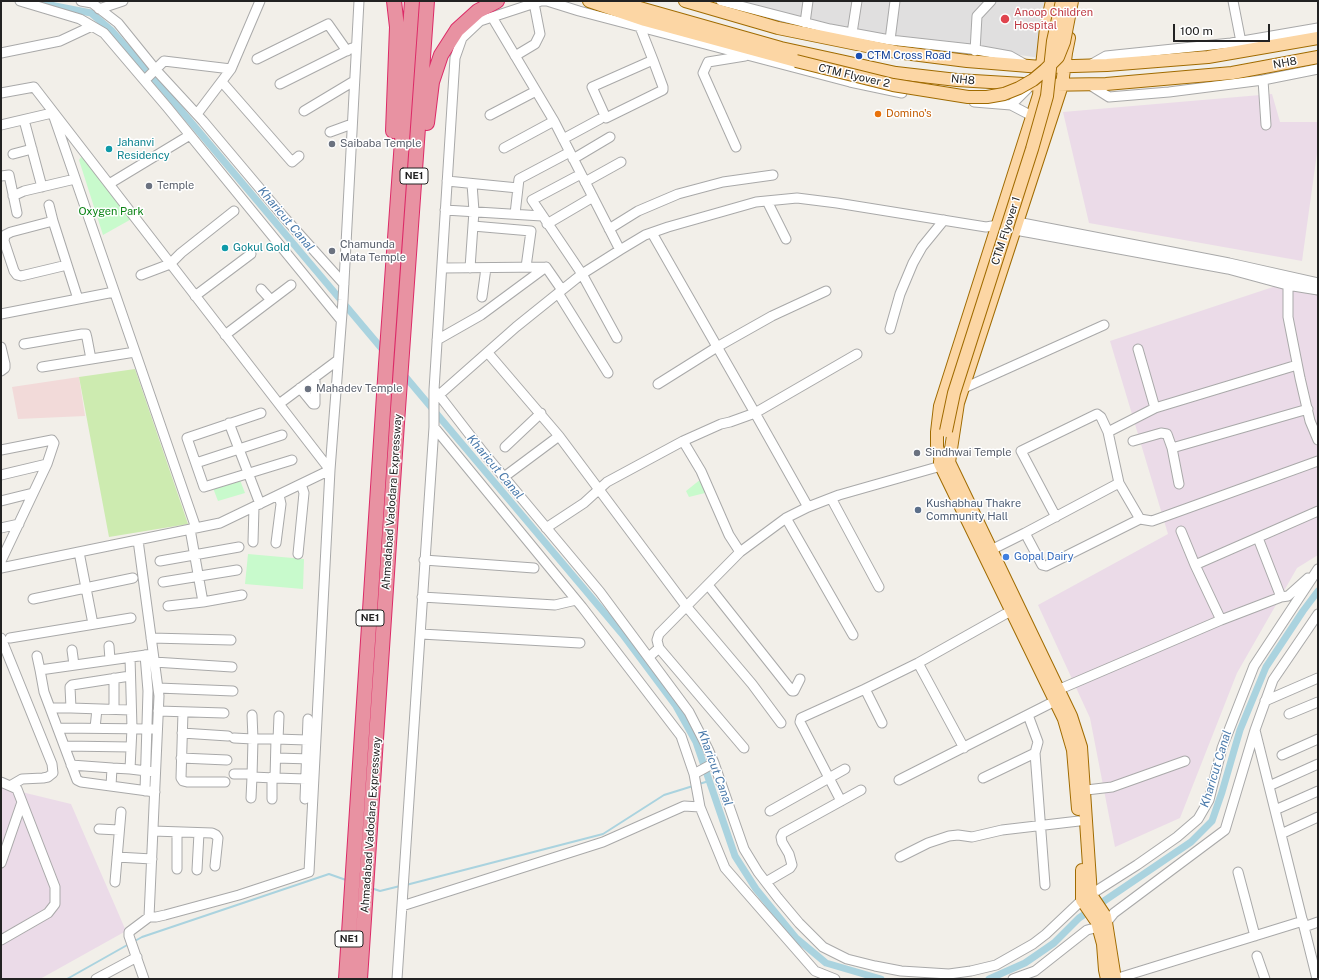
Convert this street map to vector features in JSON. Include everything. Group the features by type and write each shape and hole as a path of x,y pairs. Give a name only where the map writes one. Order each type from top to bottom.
{"highway":[{"path":"394,1 397,27 390,229 394,254"},
{"name":"Ahmadabad Vadodara Expressway","path":"346,979 386,364 412,1"},
{"name":"Ahmadabad Vadodara Expressway","path":"360,979 427,1"},
{"path":"411,220 419,188 432,82 441,55 457,30 478,12 497,1"}],"main road":[{"name":"CTM Flyover 2","path":"589,1 645,20 853,76 893,85 968,97 987,97 1004,94 1033,80 1045,70 1058,57 1064,42 1072,1"},
{"name":"NH8","path":"615,1 781,48 896,73 957,80 1035,85 1090,85 1232,73 1318,57"},
{"name":"NH8","path":"685,1 776,21 896,52 967,61 1041,67 1064,67 1208,57 1318,38"},
{"path":"1052,1 1046,28 1041,67 1035,85 1039,96 993,228 940,406 937,432 938,447 943,463 988,551 1055,694 1071,716 1081,747 1080,821 1088,899 1102,922 1115,979"},
{"name":"CTM Flyover 1","path":"943,463 946,431 954,393 1032,149 1047,96 1053,42 1062,1"},
{"path":"943,463 958,403 1062,85 1076,1"},
{"path":"1081,791 1088,899"},
{"path":"1102,922 1102,944 1107,979"}],"street":[{"path":"20,1 80,19 104,33 145,80 341,320"},
{"path":"81,1 94,4 123,1"},
{"path":"197,114 231,69 260,1"},
{"path":"144,979 129,938 130,932 149,917 165,915 239,895 309,872 311,759 330,470 343,302 359,1"},
{"path":"397,979 421,634 424,560 434,427 437,340 455,58 462,38 480,21 534,3 547,1 850,82 892,91 958,101 1011,105 1032,116"},
{"path":"724,1 776,21 805,23 852,34 1010,56 1028,66"},
{"path":"805,23 808,1"},
{"path":"852,34 857,1"},
{"path":"890,40 895,1"},
{"path":"975,51 977,16 991,1"},
{"path":"1233,1 1241,42"},
{"path":"515,56 535,44 540,34 534,3"},
{"path":"94,4 118,23 156,70 197,114 283,216 344,284"},
{"path":"492,17 554,121 620,250"},
{"path":"257,59 328,24 347,51"},
{"path":"1,53 60,41 92,26"},
{"path":"640,27 653,60 663,90 606,118 592,87 653,60"},
{"path":"1090,65 1106,56 1241,42 1318,28"},
{"path":"280,84 356,46"},
{"path":"736,147 704,73 708,62 749,55"},
{"path":"145,80 164,61 231,69"},
{"path":"1090,85 1109,97 1169,92 1263,80 1318,69"},
{"path":"1263,80 1266,125"},
{"path":"304,111 354,81"},
{"path":"222,82 292,162 299,156"},
{"path":"1011,105 1035,85"},
{"path":"1,93 34,87 330,470"},
{"path":"490,115 536,91"},
{"path":"1,126 52,111"},
{"path":"52,111 135,352 193,529 194,555 203,602"},
{"path":"563,139 600,119"},
{"path":"24,120 42,187"},
{"path":"504,148 554,121"},
{"path":"330,132 352,124"},
{"path":"109,184 190,135"},
{"path":"515,214 519,179 610,137"},
{"path":"13,154 32,149"},
{"path":"618,338 582,274 532,200 621,162"},
{"path":"1,176 9,175 17,212"},
{"path":"609,229 638,211 678,194 723,182 773,175"},
{"path":"13,196 24,191 75,179"},
{"path":"447,181 518,188"},
{"path":"470,268 474,211 472,184"},
{"path":"547,224 593,197"},
{"path":"436,392 488,353 516,327 582,274 620,250 668,226 756,202 797,198 993,228 1016,226 1229,263 1318,290"},
{"path":"767,201 786,239"},
{"path":"49,205 78,299"},
{"path":"445,210 542,216"},
{"path":"141,274 170,264 181,253 234,211"},
{"path":"890,329 900,294 913,263 922,247 944,220"},
{"path":"53,221 11,232 5,235 4,240 14,271 17,275 21,276 67,265"},
{"path":"473,226 531,231 526,267"},
{"path":"652,233 808,507"},
{"path":"196,296 251,254"},
{"path":"442,268 546,267"},
{"path":"437,340 481,315 546,267"},
{"path":"546,267 608,373"},
{"path":"482,297 486,268"},
{"path":"1288,281 1318,283"},
{"path":"1288,281 1288,317 1297,365 1308,409 1318,440"},
{"path":"225,335 291,285"},
{"path":"261,289 271,300"},
{"path":"658,384 717,347 772,316 826,291"},
{"path":"1,314 114,292"},
{"path":"964,388 1104,325"},
{"path":"24,344 86,334 92,359"},
{"path":"1,347 5,368 1,370"},
{"path":"1138,349 1155,408"},
{"path":"42,367 135,352"},
{"path":"488,353 541,413 686,606 752,684 781,723"},
{"path":"546,528 584,503 606,482 683,441 721,424 754,413 858,354"},
{"path":"279,404 338,360"},
{"path":"1108,432 1155,408 1297,365"},
{"path":"300,388 313,404 315,404 315,377"},
{"path":"436,392 504,477 600,592 689,712 708,748 744,849 766,882 798,923 823,947 847,959 875,966 901,971 949,974 996,965 1033,944 1088,899 1177,837 1198,819 1209,800 1222,748 1254,666 1318,569"},
{"path":"1172,448 1308,409"},
{"path":"261,413 187,438 195,470 204,487 292,460"},
{"path":"505,446 541,413"},
{"path":"1056,517 1021,451 1096,414 1101,417 1108,432 1119,482 1140,519"},
{"path":"229,423 248,474 257,505 253,542"},
{"path":"434,427 576,600 680,736 694,774 700,807 725,868 815,971 835,979"},
{"path":"1133,441 1161,433 1167,434 1172,448 1179,484"},
{"path":"195,470 239,449 282,435"},
{"path":"504,477 559,436"},
{"path":"1,450 52,440 54,443 47,464 1,562"},
{"path":"683,441 701,471 728,535 740,552"},
{"path":"1025,533 1042,565 1046,566 1140,519 1152,521 1318,461"},
{"path":"744,748 659,648 659,634 740,552 786,518 831,498 943,463"},
{"path":"1,475 47,464"},
{"path":"1,568 220,523 330,470"},
{"path":"988,551 1056,517 1119,482"},
{"path":"298,554 304,493 302,484"},
{"path":"1,501 33,493"},
{"path":"276,543 281,504 279,495"},
{"path":"831,498 879,587"},
{"path":"1195,565 1318,511"},
{"path":"786,518 852,635"},
{"path":"1,528 19,524"},
{"path":"1181,531 1221,620"},
{"path":"1258,538 1281,597"},
{"path":"138,540 151,638 148,691 153,729 151,772 155,792 149,917"},
{"path":"160,560 239,547"},
{"path":"79,552 93,624"},
{"path":"424,560 534,568"},
{"path":"899,780 1028,715 1055,694 1221,620 1281,597 1288,596 1318,569"},
{"path":"163,582 237,570"},
{"path":"34,599 133,578"},
{"path":"708,585 792,691 794,691 800,679"},
{"path":"168,606 242,595"},
{"path":"422,597 555,605 576,600"},
{"path":"841,801 799,719 918,663 1015,609"},
{"path":"1013,979 1035,971 1087,930 1102,922 1226,830 1255,730 1273,680 1318,614"},
{"path":"10,786 22,779 43,778 53,773 52,764 5,638 131,618"},
{"path":"421,634 580,643"},
{"path":"151,638 231,640"},
{"path":"108,646 110,660"},
{"path":"649,657 659,648"},
{"path":"72,650 74,665"},
{"path":"37,656 44,692 77,780 81,782 155,792"},
{"path":"130,657 132,728 130,770"},
{"path":"40,670 130,657 151,657 232,668"},
{"path":"151,657 159,696 158,711 153,729"},
{"path":"918,663 964,748"},
{"path":"71,708 70,687 72,685 130,676"},
{"path":"114,678 114,709"},
{"path":"1265,701 1318,678"},
{"path":"158,688 233,691"},
{"path":"865,689 882,723"},
{"path":"130,691 148,691"},
{"path":"1289,714 1318,702"},
{"path":"50,708 131,710"},
{"path":"95,728 97,709"},
{"path":"158,711 224,713"},
{"path":"183,712 181,778 183,781 225,782"},
{"path":"251,798 253,739 252,715"},
{"path":"1028,715 1038,742 1035,753 1045,885"},
{"path":"272,799 279,716"},
{"path":"305,799 306,779 311,759 307,740 308,719"},
{"path":"58,728 153,729"},
{"path":"1255,730 1304,924 1315,956 1317,979"},
{"path":"182,733 253,739 307,740"},
{"path":"1282,755 1318,739"},
{"path":"64,746 131,747"},
{"path":"983,778 1035,753"},
{"path":"181,758 227,760"},
{"path":"276,758 311,759"},
{"path":"1081,791 1112,787 1185,761"},
{"path":"694,774 714,763"},
{"path":"1269,786 1318,764"},
{"path":"71,765 151,772"},
{"path":"111,786 112,768"},
{"path":"770,811 845,769"},
{"path":"145,791 151,772"},
{"path":"234,774 306,779"},
{"path":"1,782 17,789 55,887 55,904 48,913 1,940"},
{"path":"766,882 790,868 792,865 789,854 782,842 781,837 784,833 862,790"},
{"path":"1275,810 1318,791"},
{"path":"1,863 22,802"},
{"path":"402,906 603,842 684,806 700,807"},
{"path":"115,882 121,812"},
{"path":"1281,834 1318,817"},
{"path":"900,857 928,843 949,836 958,835 972,837 1002,830 1080,821"},
{"path":"99,829 119,830"},
{"path":"153,832 212,833 216,835 218,838 215,866"},
{"path":"177,832 177,868"},
{"path":"197,870 199,833"},
{"path":"117,857 152,859"},
{"path":"1238,872 1255,936"},
{"path":"1115,979 1255,936 1318,922"},
{"path":"96,979 136,955"},
{"path":"1258,956 1265,979"}],"shaded area":[{"path":"739,1 1051,1 1040,58 832,27"},
{"path":"1272,94 1280,122 1318,122 1318,146 1302,261 1089,223 1063,112"},
{"path":"1318,277 1318,555 1297,568 1237,673 1180,818 1115,847 1090,718 1038,605 1168,534 1110,341 1276,286"},
{"path":"79,377 85,416 18,419 12,387"},
{"path":"1,787 71,804 126,931 40,979 1,979"}],"green space":[{"name":"Oxygen Park","path":"86,155 135,217 103,235 79,160 82,156"},
{"path":"135,369 188,524 109,537 79,377"},
{"path":"701,479 705,493 689,497 686,491"},
{"path":"240,480 245,493 218,501 213,488"},
{"path":"248,554 304,559 303,589 245,584"}],"waterway":[{"name":"Kharicut Canal","path":"40,1 55,6 91,13 112,31 158,83 623,635 676,706 696,742 735,856 756,889 796,938 826,963 881,979"},
{"name":"Kharicut Canal","path":"989,979 1025,963 1054,943 1079,918 1191,842 1212,821 1240,730 1266,667 1318,591"},
{"path":"699,784 709,781"},
{"path":"406,885 603,834 664,795 693,786"},
{"path":"133,942 142,937 329,874 346,880"},
{"path":"371,888 380,891 400,886"},
{"path":"67,979 129,944"}],"place":[{"name":"Anoop Children Hospital","path":"1005,19"},
{"name":"CTM Cross Road","path":"859,56"},
{"name":"Domino's","path":"878,114"},
{"name":"Saibaba Temple","path":"332,144"},
{"name":"Jahanvi Residency","path":"109,149"},
{"name":"Temple","path":"149,186"},
{"name":"Gokul Gold","path":"225,248"},
{"name":"Chamunda Mata Temple","path":"332,251"},
{"name":"Mahadev Temple","path":"308,389"},
{"name":"Sindhwai Temple","path":"917,453"},
{"name":"Kushabhau Thakre Community Hall","path":"918,510"},
{"name":"Gopal Dairy","path":"1006,557"}]}
